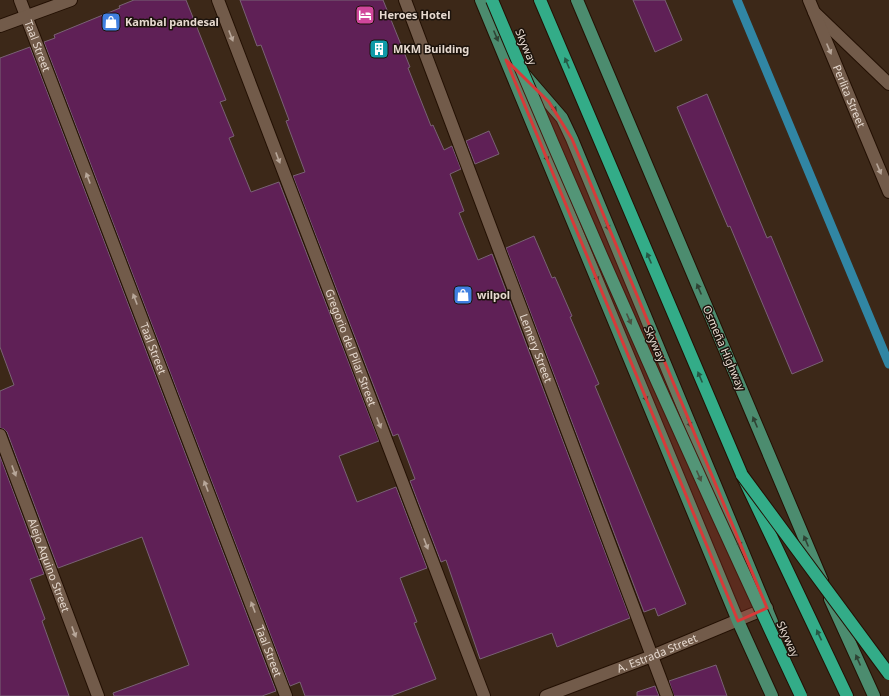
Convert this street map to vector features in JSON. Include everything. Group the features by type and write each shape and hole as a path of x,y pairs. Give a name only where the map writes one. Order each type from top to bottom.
{"highway":[{"name":"Skyway","path":"492,0 557,155 716,516 800,696"},
{"path":"540,0 742,475 847,696"},
{"path":"742,475 889,674"}],"main road":[{"path":"482,0 738,621 772,696"},
{"name":"Osmeña Highway","path":"577,0 830,599 874,696"},
{"path":"506,60 525,75 549,102 562,118 572,139 767,608 807,696"}],"street":[{"name":"Taal Street","path":"20,0 286,696"},
{"path":"0,26 71,0"},
{"name":"Gregorio del Pilar Street","path":"218,0 484,696"},
{"name":"Lemery Street","path":"405,0 667,696"},
{"name":"Perlita Street","path":"809,0 889,192"},
{"path":"814,12 889,84"},
{"name":"Alejo Aquino Street","path":"0,435 98,696"},
{"name":"A. Estrada Street","path":"546,696 652,656 767,608"}],"highlighted area":[{"path":"506,60 549,102 572,139 767,608 738,621"}],"building":[{"path":"134,0 186,0 226,100 220,102 234,136 229,138 251,192 279,182 379,441 339,456 357,502 396,487 427,568 400,578 417,622 414,623 436,679 391,696 305,696 300,682 290,686 44,42 55,38 54,35 120,8 119,6"},
{"path":"240,0 383,0 410,67 408,68 431,126 433,125 444,150 452,146 461,169 450,174 464,211 459,213 478,260 492,254 630,618 557,647 552,633 480,659 446,560 441,562 410,481 415,479 398,434 393,436 293,176 305,172 286,121 289,120 261,45 257,46"},
{"path":"633,0 665,0 682,40 655,52"},
{"path":"30,47 276,691 262,696 114,696 113,693 189,665 142,537 58,568 7,432 0,428 0,391 14,385 0,347 0,58"},
{"path":"707,94 767,238 771,236 823,361 792,374 730,226 728,227 677,107"},
{"path":"489,131 499,154 475,164 466,141"},
{"path":"534,236 552,278 555,277 572,316 570,317 599,384 595,386 686,604 658,616 655,608 644,612 506,248"},
{"path":"0,456 44,574 30,579 45,619 42,621 69,696 0,696"},
{"path":"716,665 727,696 674,696 669,681"},
{"path":"655,686 659,696 637,696 637,692"}],"waterway":[{"path":"737,0 889,364"}],"place":[{"name":"Heroes Hotel","path":"365,15"},
{"name":"Kambal pandesal","path":"111,22"},
{"name":"MKM Building","path":"379,49"},
{"name":"wilpol","path":"463,295"}]}
